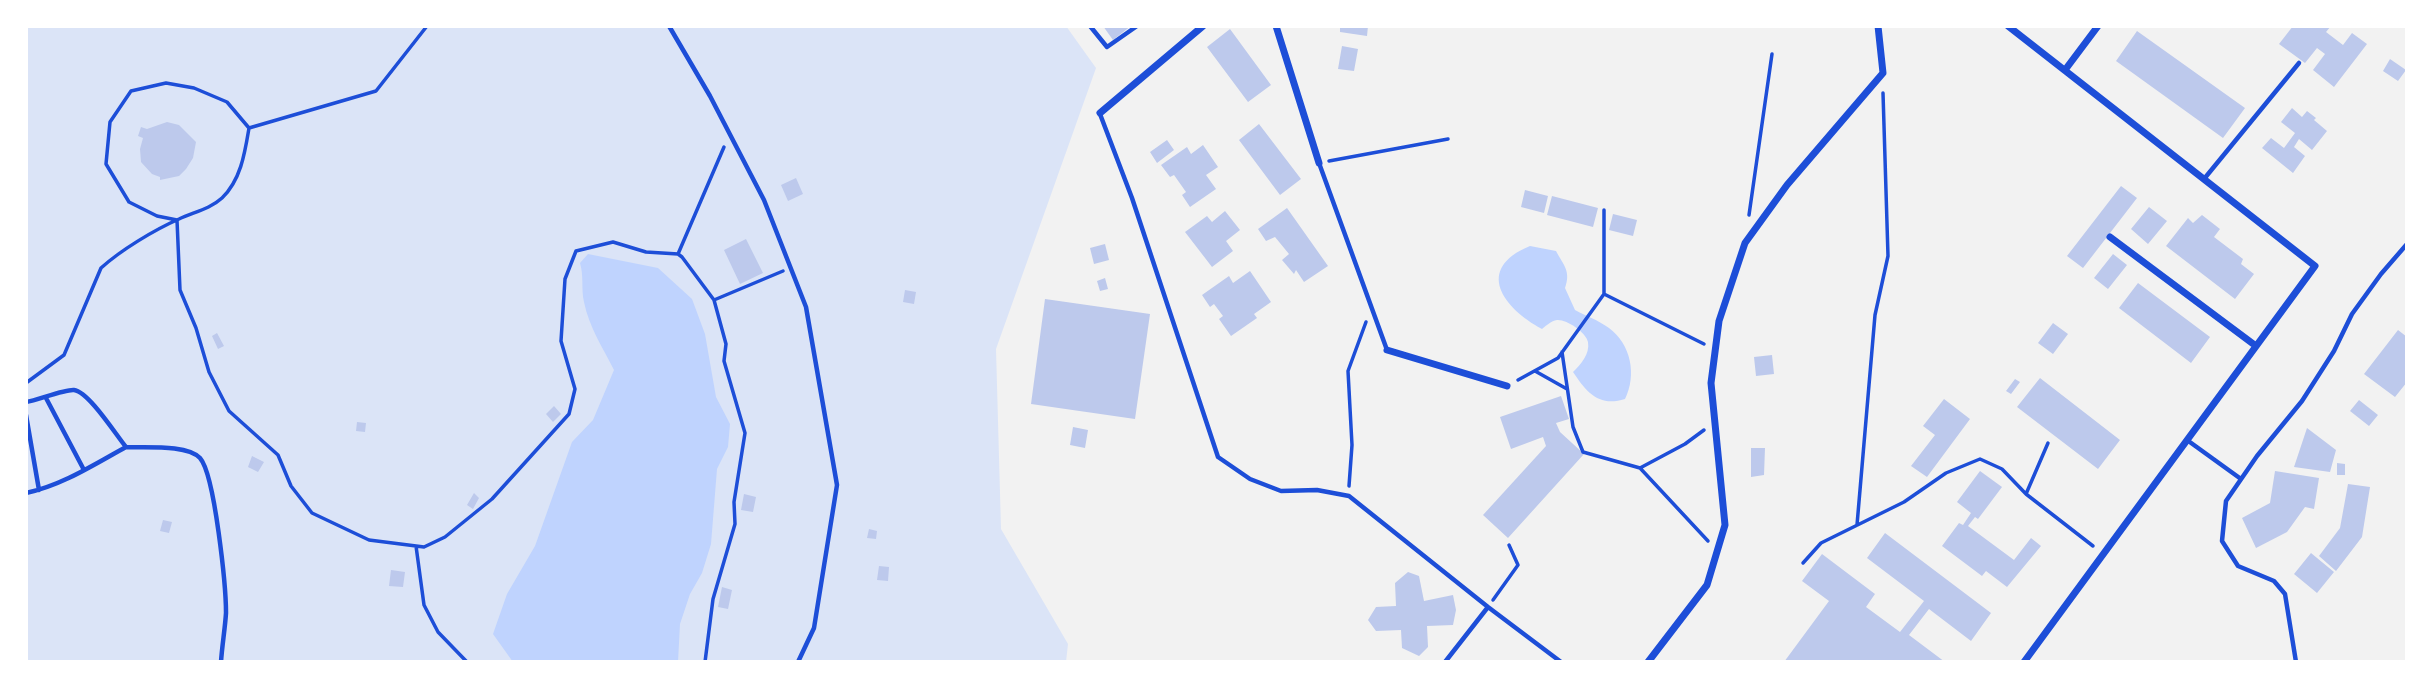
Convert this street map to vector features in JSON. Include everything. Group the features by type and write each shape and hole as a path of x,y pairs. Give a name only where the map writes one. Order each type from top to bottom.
{"street":[{"path":"1100,113 1203,26"},
{"path":"1276,26 1320,163"},
{"path":"1648,662 1707,584 1725,525 1711,383 1719,321 1745,243 1787,185 1882,73 1878,26"},
{"path":"2008,26 2315,266 2024,662"},
{"path":"2065,70 2098,26"},
{"path":"2110,237 2256,346"},
{"path":"1387,350 1507,386"}],"lane":[{"path":"669,26 764,200 806,307 837,485 814,628 798,662"},
{"path":"1090,26 1107,47 1136,26"},
{"path":"2203,179 2299,63"},
{"path":"1100,113 1132,198 1218,457 1250,480 1281,491 1317,490 1349,496 1561,662"},
{"path":"1320,163 1387,350"},
{"path":"2296,662 2285,594 2274,581 2238,566 2222,541 2226,501 2257,456 2302,401 2334,351 2352,314 2407,244"},
{"path":"26,402 72,390 81,393 126,447"},
{"path":"46,398 84,470"},
{"path":"26,415 39,490"},
{"path":"2188,440 2241,479"},
{"path":"26,493 84,470 126,447 182,449 199,457 208,474 217,522 226,611 221,662"},
{"path":"1445,662 1488,607"}],"path":[{"path":"249,128 376,91 427,26"},
{"path":"1749,216 1772,54"},
{"path":"1857,525 1875,315 1888,256 1882,73"},
{"path":"26,383 64,355 101,268 113,257 177,220 208,208 224,197 242,166 249,128 228,102 194,88 166,83 131,91 110,121 106,164 129,202 156,216 177,220"},
{"path":"678,254 730,134"},
{"path":"1320,163 1448,139"},
{"path":"1507,386 1558,358 1604,294 1604,210"},
{"path":"177,220 180,290 196,328 209,372 229,411 278,455 291,486 313,513 369,540 425,547 445,537 492,499 569,414 575,389 561,341 565,279 576,251 613,242 646,252 678,254 714,300 726,344 724,361 745,433 734,502 735,524 713,599 705,662"},
{"path":"714,300 791,268"},
{"path":"1604,294 1715,349"},
{"path":"1349,496 1352,445 1349,371 1371,307"},
{"path":"1562,352 1573,427 1583,452 1640,468 1717,551"},
{"path":"1535,371 1567,389"},
{"path":"1640,468 1685,444 1715,422"},
{"path":"2026,494 2048,443"},
{"path":"1803,563 1821,543 1904,502 1946,474 1980,459 2002,469 2026,494 2103,554"},
{"path":"1488,607 1518,565 1509,545"},
{"path":"416,546 424,605 438,632 467,662"}],"shaded area":[{"path":"26,26 1066,26 1096,68 996,349 1001,529 1068,644 1066,662 26,662"}],"water":[{"path":"1530,246 1556,251 1566,269 1565,288 1575,310 1609,328 1622,342 1630,360 1631,370 1625,399 1601,400 1583,386 1573,372 1588,351 1588,342 1580,330 1557,320 1542,329 1506,300 1500,288 1499,277 1503,266 1513,255"},
{"path":"588,254 658,268 692,299 705,334 716,397 730,424 728,447 717,469 711,544 680,624 678,662 513,662 493,634 507,594 535,546 572,442 593,420 614,370 586,311 580,263"}],"building":[{"path":"1103,26 1131,26 1113,40"},
{"path":"1340,26 1368,26 1367,36 1340,32"},
{"path":"2293,26 2331,26 2326,32 2343,45 2352,33 2367,44 2334,87 2313,70 2325,54 2317,48 2305,63 2279,44"},
{"path":"1230,29 1271,85 1248,102 1207,47"},
{"path":"2137,31 2245,108 2223,138 2116,61"},
{"path":"1342,46 1358,49 1354,71 1338,69"},
{"path":"2390,59 2406,70 2398,81 2383,71"},
{"path":"2292,108 2302,117 2307,111 2327,131 2312,150 2299,139 2294,147 2305,156 2293,173 2262,148 2271,138 2284,148 2295,133 2281,122"},
{"path":"167,122 179,125 196,142 193,158 186,169 179,176 160,180 160,177 152,174 141,162 143,138 138,136 141,127 147,129"},
{"path":"1259,124 1301,179 1280,195 1239,140"},
{"path":"1167,140 1174,150 1157,163 1150,152"},
{"path":"1203,145 1218,167 1206,175 1216,189 1190,207 1182,195 1186,192 1174,175 1170,177 1161,165 1187,147 1191,154"},
{"path":"796,178 803,194 788,201 781,185"},
{"path":"2121,186 2137,198 2083,268 2067,256"},
{"path":"1525,190 1548,196 1544,213 1521,207"},
{"path":"1552,196 1598,208 1593,227 1547,215"},
{"path":"2149,207 2167,221 2148,244 2131,229"},
{"path":"1287,208 1328,266 1304,282 1296,270 1294,274 1282,260 1289,254 1275,237 1266,241 1258,229"},
{"path":"1225,211 1240,230 1226,241 1233,251 1212,267 1185,232 1207,216 1212,222"},
{"path":"1613,214 1637,220 1633,236 1609,230"},
{"path":"2202,215 2220,229 2214,237 2243,259 2241,264 2254,274 2235,299 2166,246 2188,218 2193,223"},
{"path":"746,239 763,273 740,284 724,250"},
{"path":"1105,244 1109,260 1094,264 1090,248"},
{"path":"2113,254 2127,265 2108,289 2094,278"},
{"path":"1250,271 1271,302 1254,314 1257,318 1231,336 1219,319 1223,316 1214,304 1210,307 1202,295 1229,276 1233,283"},
{"path":"1105,278 1108,289 1100,291 1097,281"},
{"path":"2138,283 2210,337 2191,363 2119,308"},
{"path":"905,290 916,292 914,304 903,302"},
{"path":"1045,299 1150,314 1135,419 1031,404"},
{"path":"2053,323 2068,334 2053,354 2038,343"},
{"path":"2398,330 2407,337 2407,382 2395,397 2364,374"},
{"path":"217,333 224,346 218,349 212,336"},
{"path":"1772,355 1774,374 1756,376 1754,357"},
{"path":"2040,378 2120,440 2098,469 2017,407"},
{"path":"2015,379 2020,382 2011,394 2006,391"},
{"path":"1561,396 1569,419 1556,423 1560,432 1584,454 1508,538 1483,515 1546,446 1543,437 1511,449 1500,417"},
{"path":"1944,399 1970,419 1927,477 1911,466 1935,435 1923,426"},
{"path":"2359,400 2378,415 2369,426 2350,411"},
{"path":"554,406 561,414 553,422 546,414"},
{"path":"357,422 366,423 365,432 356,431"},
{"path":"1073,427 1088,430 1085,448 1070,445"},
{"path":"2307,428 2336,450 2330,472 2294,467"},
{"path":"1751,448 1765,448 1764,475 1751,477"},
{"path":"252,456 264,462 258,472 248,467"},
{"path":"2337,463 2345,464 2345,475 2337,475"},
{"path":"1980,471 2002,487 1978,519 1975,517 1968,526 2014,560 2031,538 2041,546 2007,587 1986,571 1982,576 1942,546 1959,523 1963,525 1971,513 1957,502"},
{"path":"2275,471 2319,478 2314,509 2305,507 2287,532 2256,548 2242,518 2270,503"},
{"path":"2348,484 2370,487 2362,537 2336,571 2319,556 2340,528"},
{"path":"474,493 479,498 473,509 467,505"},
{"path":"744,494 756,497 753,512 741,510"},
{"path":"163,520 172,522 169,533 160,531"},
{"path":"869,529 877,531 876,539 867,538"},
{"path":"1885,533 1991,613 1971,641 1929,609 1909,635 1945,662 1784,662 1829,601 1802,581 1822,554 1875,594 1866,607 1900,632 1924,601 1867,558"},
{"path":"2311,553 2334,572 2317,593 2294,574"},
{"path":"879,566 889,567 888,581 877,580"},
{"path":"391,570 405,572 403,587 389,586"},
{"path":"1408,572 1419,576 1424,601 1453,595 1456,610 1453,625 1427,626 1428,647 1419,656 1402,648 1401,630 1376,631 1368,620 1376,607 1396,606 1395,583"},
{"path":"722,587 732,590 728,609 718,607"}]}
